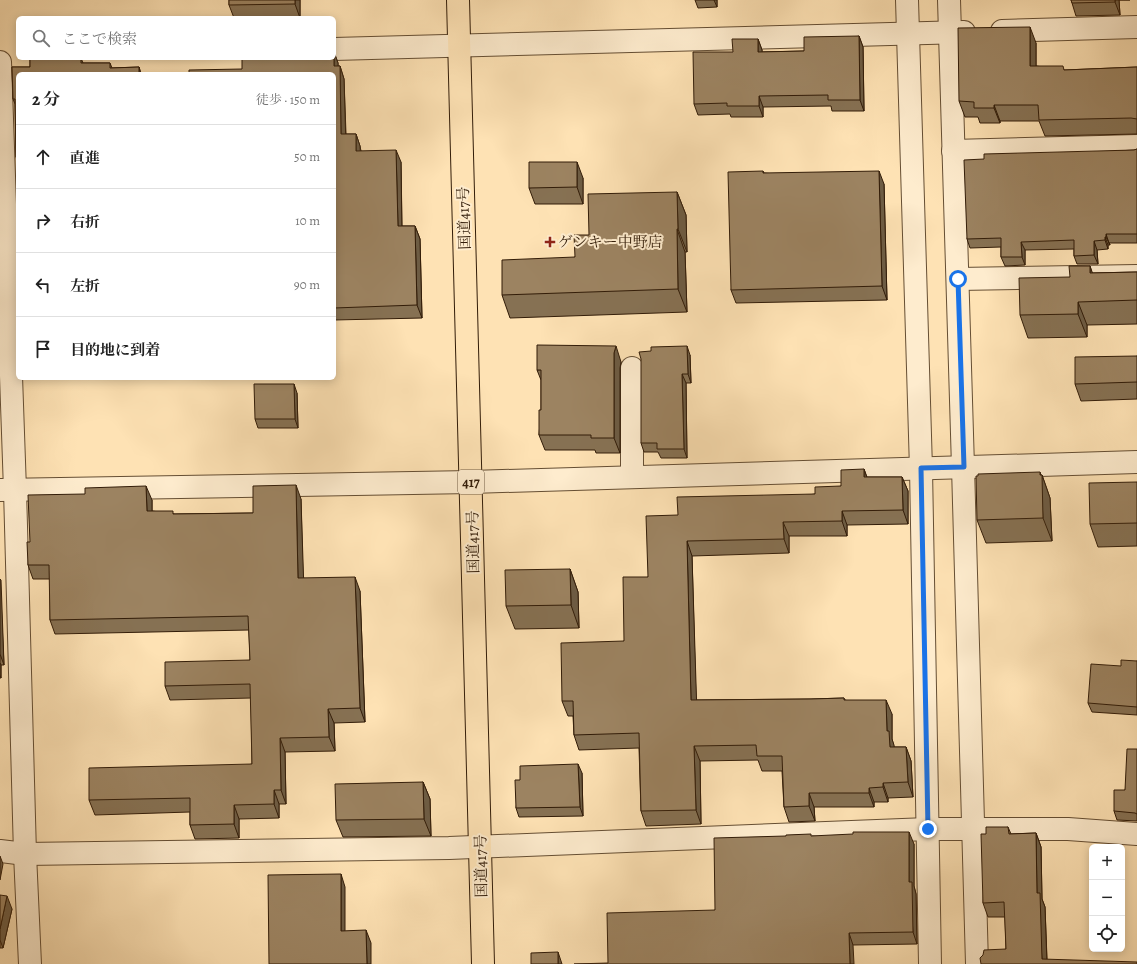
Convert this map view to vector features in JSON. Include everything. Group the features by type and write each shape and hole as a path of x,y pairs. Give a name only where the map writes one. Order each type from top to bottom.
{"highway":[{"name":"国道417号","path":"458,0 483,964"}],"street":[{"path":"907,0 912,33 933,829 930,964"},
{"path":"949,0 944,32 953,151 958,279 956,467 966,830 977,964"},
{"path":"336,49 1137,27"},
{"path":"0,58 16,58"},
{"path":"0,62 9,645 25,854 30,964"},
{"path":"953,151 1137,146"},
{"path":"958,279 1137,276"},
{"path":"632,368 632,477"},
{"path":"7,490 471,482 1137,462"},
{"path":"0,851 25,854 426,849 933,829 1068,829 1137,834"}],"building":[{"path":"229,0 295,0 295,4 229,5"},
{"path":"1071,0 1115,0 1115,2 1072,3"},
{"path":"1030,27 1030,66 1063,66 1064,70 1137,67 1137,119 1039,120 1038,105 994,105 994,108 974,108 974,102 959,101 958,28"},
{"path":"859,36 860,100 828,100 828,95 759,96 759,106 727,106 727,103 694,104 693,52 733,52 732,39 758,39 758,52 804,51 804,37"},
{"path":"30,60 81,60 81,63 110,63 110,68 139,67 139,72 16,72 16,157 15,99 13,99 12,67 30,67"},
{"path":"242,60 334,60 334,66 340,66 341,134 356,134 356,151 396,150 398,226 415,226 417,305 336,308 336,72 189,72 189,70 242,69"},
{"path":"1137,149 1137,234 1106,234 1105,240 1094,241 1094,255 1074,256 1074,240 1021,242 1022,257 1001,257 1001,238 967,239 964,160 984,159 984,154"},
{"path":"529,162 577,162 577,187 529,188"},
{"path":"763,171 763,173 879,171 882,286 731,290 728,172"},
{"path":"677,192 678,289 502,295 502,260 575,257 574,235 589,235 588,194"},
{"path":"1069,266 1090,266 1090,273 1137,272 1137,300 1078,302 1078,314 1020,315 1019,278 1070,277"},
{"path":"537,345 616,346 614,353 614,438 591,438 591,435 539,435 539,410 541,410 541,370 537,370"},
{"path":"687,346 688,374 682,374 684,449 657,449 657,443 641,443 641,359 639,352 651,351 651,347"},
{"path":"1137,356 1137,382 1075,384 1075,357"},
{"path":"254,384 294,384 295,419 255,419"},
{"path":"864,469 864,477 902,477 903,510 842,511 842,521 783,522 784,539 687,541 691,700 844,698 844,700 886,700 887,731 889,731 890,747 906,747 908,782 883,783 883,787 869,788 869,793 809,793 809,806 784,807 782,756 757,756 756,745 694,746 696,810 641,811 639,733 574,735 573,701 562,701 561,643 624,641 623,577 648,577 646,516 678,515 677,497 815,494 815,487 841,486 841,470"},
{"path":"1040,472 1040,475 1042,475 1043,518 977,520 976,476 978,476 978,474"},
{"path":"1137,482 1137,523 1090,524 1089,483"},
{"path":"296,485 298,578 355,577 360,708 328,709 329,737 280,738 281,790 274,790 274,804 234,805 234,824 190,825 190,798 89,800 89,768 252,764 250,684 165,686 165,662 250,660 248,616 50,620 49,565 28,565 27,542 30,542 28,495 85,494 85,488 146,486 147,511 173,511 173,514 253,513 253,486"},
{"path":"570,569 571,605 506,606 505,570"},
{"path":"1121,660 1137,661 1137,707 1088,703 1091,664 1121,666"},
{"path":"1127,749 1137,749 1137,814 1114,811 1114,790 1125,790"},
{"path":"578,764 580,807 516,808 515,780 520,780 520,766"},
{"path":"423,782 424,819 336,820 335,784"},
{"path":"986,827 1008,827 1009,834 1036,833 1037,893 1040,893 1042,959 1137,962 1137,964 981,964 980,958 983,955 984,950 1006,949 1004,902 983,903 981,834 986,834"},
{"path":"853,832 909,832 909,882 912,882 913,932 849,933 850,964 574,964 608,963 607,913 715,910 714,838 811,834 811,836 853,834"},
{"path":"341,874 341,931 366,930 367,964 269,964 268,875"},
{"path":"0,895 7,896 0,929"},
{"path":"558,952 558,964 531,964 531,953"}],"place":[{"name":"ゲンキー中野店","path":"550,242"}],"route":[{"path":"928,829 921,468 964,467 958,279"}]}
